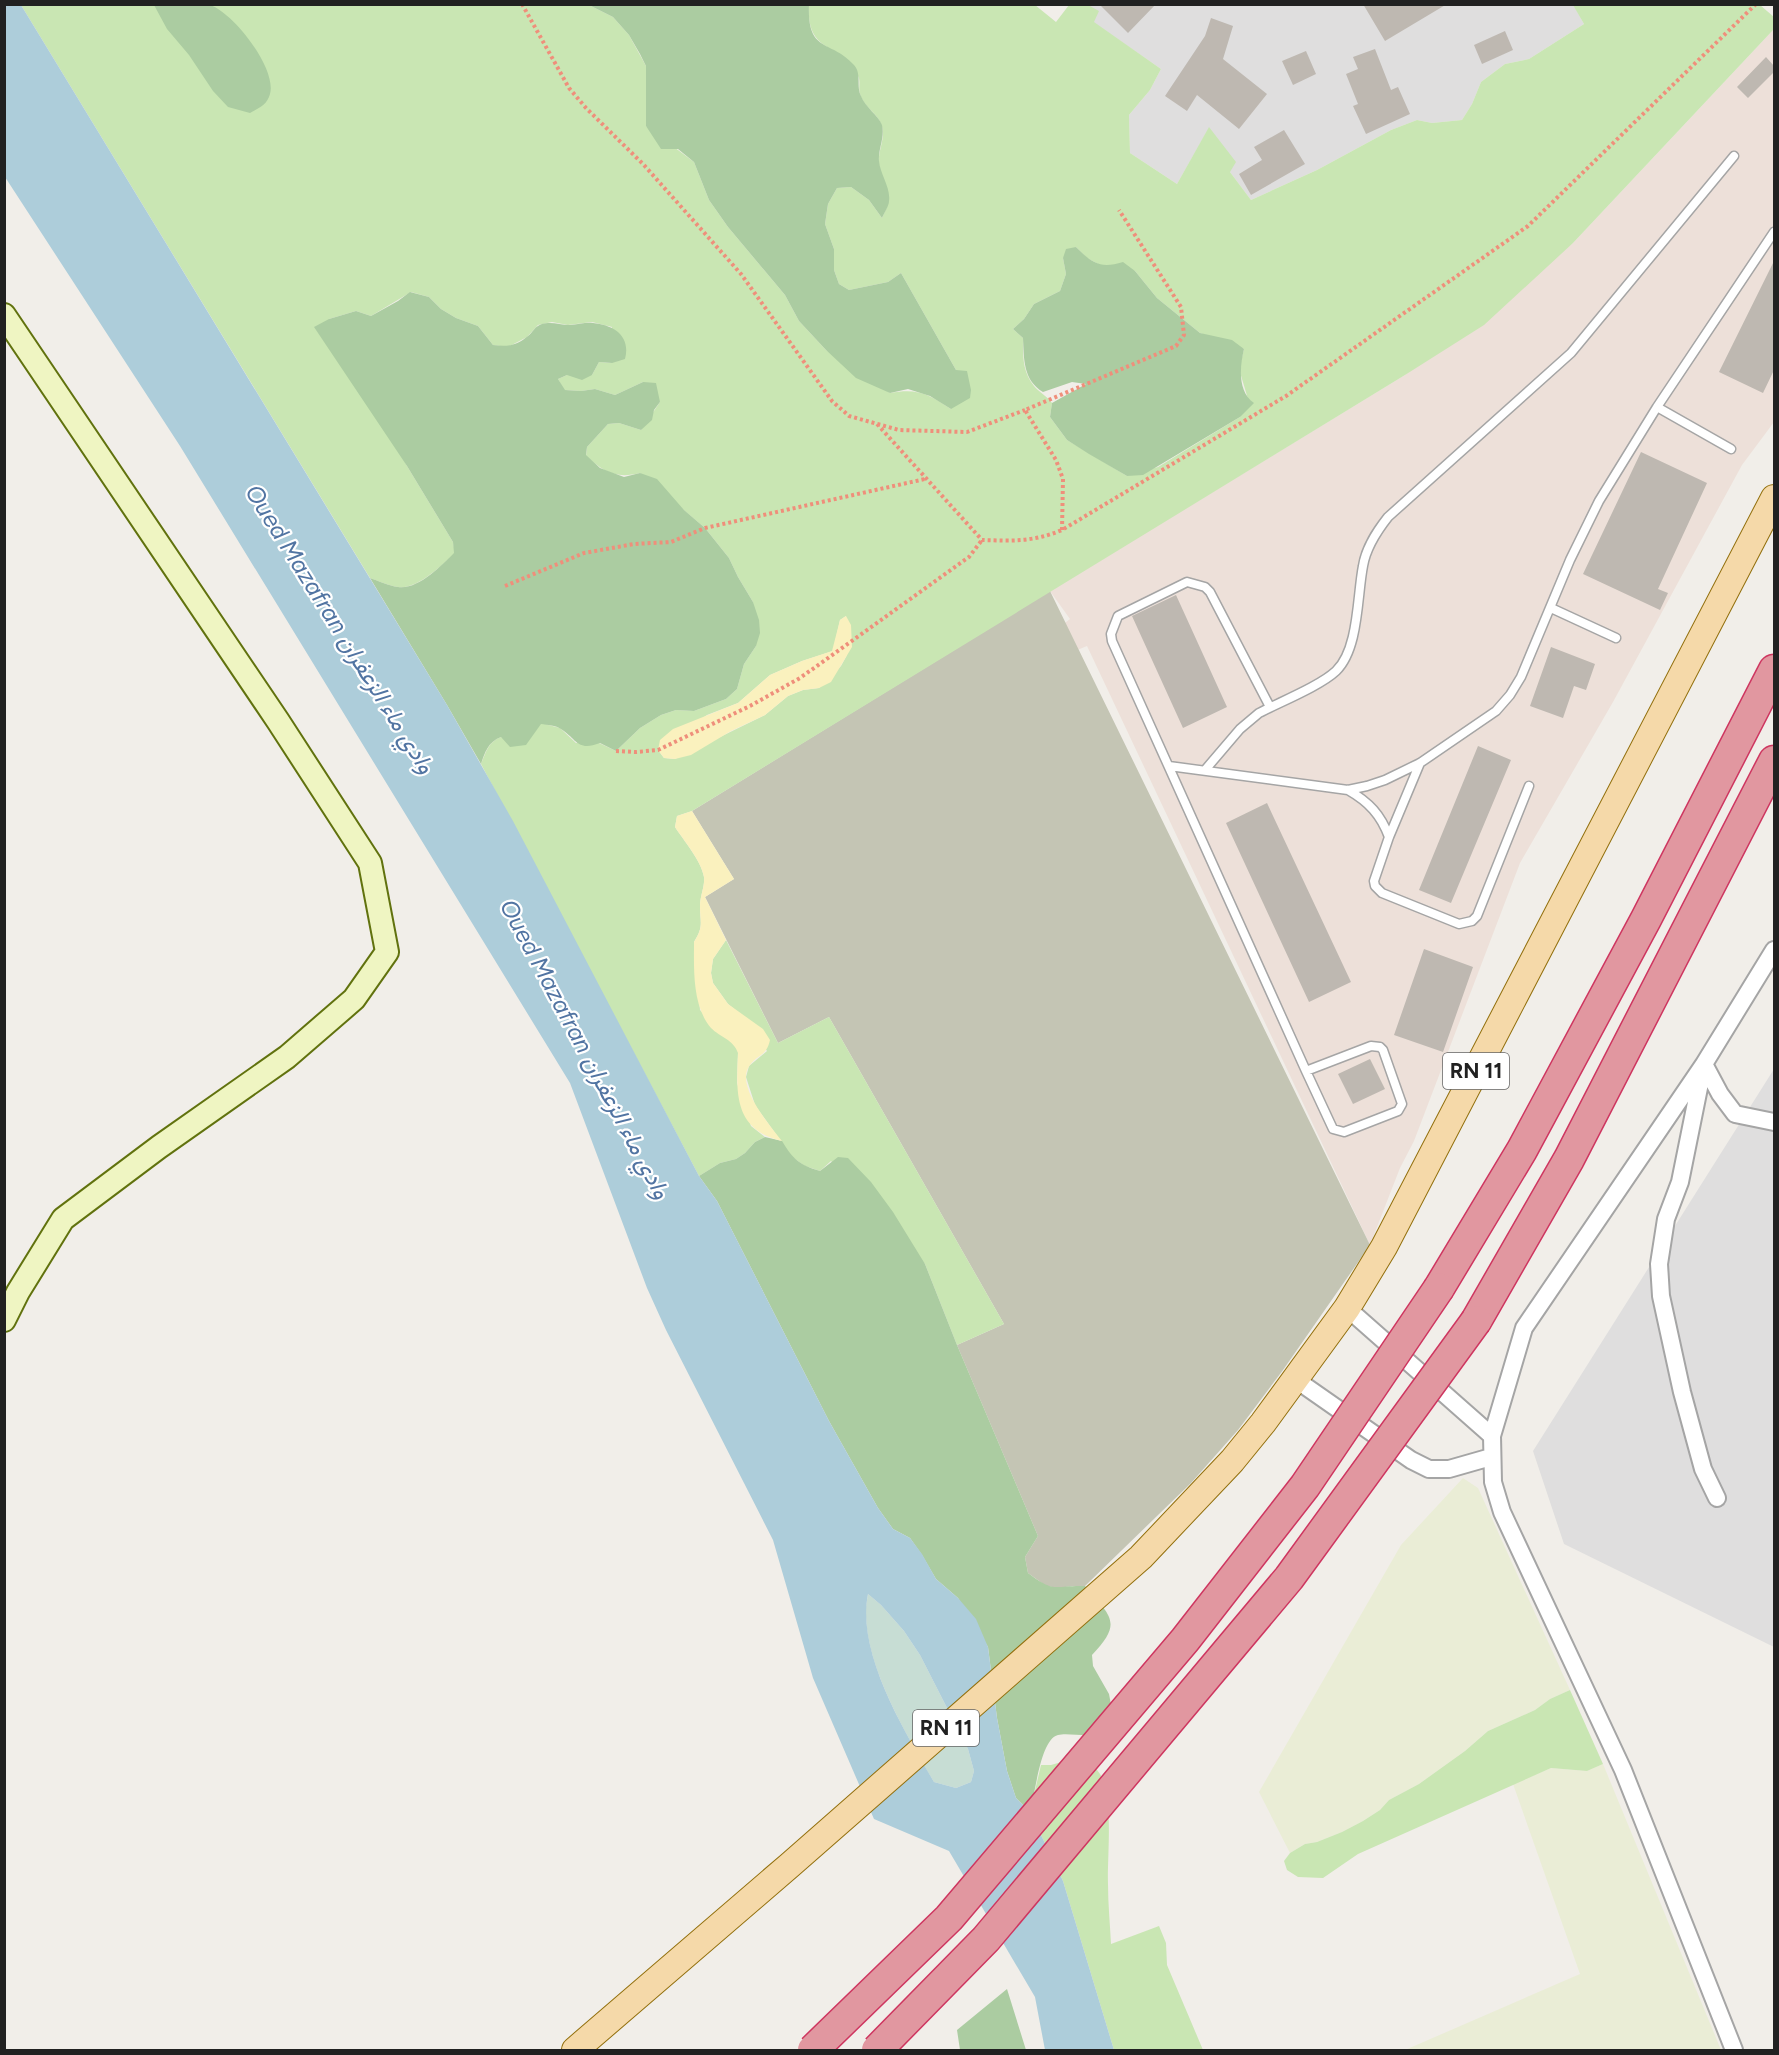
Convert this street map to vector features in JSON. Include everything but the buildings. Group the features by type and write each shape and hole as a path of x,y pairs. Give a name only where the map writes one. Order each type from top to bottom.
{"highway":[{"path":"813,2050 948,1918 1185,1640 1305,1486 1439,1288 1522,1150 1646,919 1774,670"},
{"path":"878,2050 986,1939 1289,1578 1476,1321 1569,1159 1774,761"}],"main road":[{"name":"RN 11","path":"575,2050 790,1866 1141,1557 1224,1469 1263,1423 1347,1308 1384,1247 1774,498"}],"street":[{"path":"4,315 278,721 370,863 387,952 354,999 287,1057 159,1147 63,1219 18,1292 4,1320"},
{"path":"1734,2050 1623,1770 1502,1512 1493,1482 1491,1457 1492,1436 1524,1328 1704,1064 1774,950"},
{"path":"1704,1064 1720,1094 1735,1114 1774,1122"},
{"path":"1704,1064 1680,1182 1666,1220 1659,1264 1661,1296 1682,1392 1703,1469 1717,1498"},
{"path":"1347,1308 1492,1436"},
{"path":"1295,1379 1412,1460 1429,1468 1449,1469 1491,1457"}],"lane":[{"path":"1205,770 1240,729 1259,713 1326,679 1342,665 1351,645 1363,564 1373,539 1388,517 1571,353 1734,156"},
{"path":"1169,765 1348,790 1384,780 1420,763 1496,711 1510,695 1526,668 1570,560 1599,501 1657,407 1774,232"},
{"path":"1657,407 1731,449"},
{"path":"1270,707 1210,592 1205,587 1187,582 1118,616 1111,634 1113,641 1306,1071 1333,1129 1340,1132 1398,1111 1402,1104 1380,1047 1371,1046 1306,1071"},
{"path":"1551,608 1616,638"},
{"path":"1420,763 1389,837 1374,881 1378,890 1452,922 1465,924 1477,916 1529,786"},
{"path":"1348,790 1370,804 1389,837"}],"path":[{"path":"522,4 569,88 643,164 741,273 832,401 849,417 899,430 967,432 1176,346 1184,335 1181,307 1119,210"},
{"path":"877,424 982,540 1024,541 1043,538 1062,530 1286,396 1528,226 1756,4"},
{"path":"1025,410 1056,460 1063,479 1062,530"},
{"path":"505,586 584,553 634,544 671,542 705,528 926,479"},
{"path":"616,751 658,750 731,716 800,678 969,557 982,540"}],"shaded area":[{"path":"1573,4 1584,24 1529,59 1505,64 1481,82 1462,120 1432,123 1417,120 1391,130 1317,170 1251,200 1230,172 1209,128 1177,184 1130,153 1129,115 1150,90 1161,69 1093,22 1088,5"},
{"path":"1774,29 1774,422 1742,465 1613,702 1520,863 1414,1141 1400,1168 1370,1245 1087,646 1075,651 1061,626 1070,619 1050,591 1405,375 1573,243"},
{"path":"1050,591 1370,1245 1238,1430 1191,1483 1085,1586 1059,1588 1046,1586 1028,1573 1025,1557 1038,1536 957,1345 1004,1324 829,1017 778,1043 705,897 734,879 692,811"},
{"path":"1774,1069 1774,1647 1564,1544 1533,1451"},
{"path":"1463,1478 1478,1488 1570,1690 1550,1699 1535,1710 1488,1731 1465,1751 1419,1784 1389,1800 1380,1810 1363,1821 1317,1842 1305,1844 1290,1853 1259,1792 1401,1545"},
{"path":"868,1594 904,1631 920,1655 968,1749 974,1771 971,1782 956,1788 934,1782 912,1744 881,1681 874,1659 868,1638 866,1617"},
{"path":"1603,1764 1721,2050 1405,2050 1580,1974 1513,1784 1551,1768 1587,1771"}],"green space":[{"path":"205,4 220,10 252,43 267,71 270,94 265,104 250,113 228,107 213,91 189,55 167,29 154,5"},
{"path":"21,5 589,5 613,17 629,35 646,66 646,126 694,162 709,200 728,227 785,295 799,321 826,350 890,393 916,392 936,399 951,409 956,370 901,273 888,282 849,290 839,284 834,270 834,249 825,224 828,204 837,188 851,187 869,200 882,218 886,209 889,196 879,165 883,129 859,92 859,78 851,65 813,33 809,5 1035,5 1056,22 1069,5 1088,5 1099,11 1094,22 1161,69 1150,90 1129,115 1130,153 1177,184 1209,127 1236,162 1230,172 1251,200 1317,170 1391,130 1417,120 1432,123 1462,120 1481,82 1505,64 1529,59 1584,24 1573,5 1760,5 1774,17 1774,29 1573,243 1484,325 692,811 677,816 675,827 696,857 704,877 700,902 701,924 694,942 700,1010 736,1046 738,1052 737,1083 751,1126 765,1137 755,1142 736,1159 720,1163 699,1176 481,764 488,748 497,739 501,737 525,745 541,723 560,728 576,743 599,743 616,751 640,728 661,715 676,710 694,711 726,699 737,689 744,664 756,646 753,602 729,558 705,528 640,473 624,475 611,473 586,456 587,447 608,424 619,423 641,430 660,402 643,382 615,395 595,389 564,390 558,379 567,375 592,375 599,362 612,363 612,327 592,322 568,325 552,322 538,325 527,337 508,347 493,345 478,326 456,318 441,309 429,297 411,292 371,316 356,311 329,319 407,466 453,542 455,553 429,576 413,585 398,587 370,578","holes":["1076,247 1087,258 1100,265 1112,265 1135,271 1157,298 1200,333 1244,349 1239,369 1248,399 1240,417 1158,467 1127,476 1067,440 1050,417 1052,403 1034,386 1027,375 1023,338 1013,329 1024,319 1034,304 1060,291 1066,274 1063,258","846,616 847,655 841,666 819,688 803,690 788,696 765,715 675,759 664,758 658,750 707,715 738,703 770,675 833,651 840,620"]},
{"path":"589,5 809,5 809,21 816,39 854,65 858,72 861,96 880,121 883,130 879,161 889,196 882,218 869,200 851,187 837,188 828,204 825,224 834,249 834,270 839,284 849,290 888,282 901,273 956,370 967,371 971,390 970,398 951,409 930,396 908,389 890,393 856,378 826,350 799,321 785,295 728,227 709,200 694,162 678,149 661,149 646,126 646,66 640,54 629,35 613,17"},
{"path":"1076,247 1092,261 1102,265 1123,262 1135,271 1157,298 1200,333 1232,340 1244,349 1241,363 1242,385 1254,403 1240,417 1143,475 1127,476 1067,440 1050,417 1052,403 1086,384 1072,382 1043,392 1036,387 1026,368 1023,338 1013,329 1024,319 1034,304 1060,291 1066,274 1063,258 1066,249"},
{"path":"410,292 429,297 441,309 456,318 478,326 493,345 515,344 538,326 549,323 601,324 614,329 623,338 625,359 612,363 599,362 592,375 582,380 567,375 558,379 565,390 595,389 615,395 643,382 656,383 660,402 654,410 652,420 641,430 619,423 608,424 587,447 586,455 600,468 624,477 640,473 657,479 684,510 705,528 729,558 753,602 759,620 760,633 756,646 744,664 737,689 726,699 694,711 676,710 661,715 640,728 616,751 600,743 582,745 559,728 541,724 526,745 510,747 501,737 497,739 488,748 481,764 370,578 398,587 413,585 429,576 454,553 453,542 407,466 314,327 329,319 356,311 371,316"},
{"path":"726,940 778,1043 829,1017 1004,1324 957,1345 925,1264 831,1161 820,1171 805,1166 792,1157 755,1105 746,1077 749,1066 767,1051 744,1017 728,1004 713,983 711,973 713,959"},
{"path":"765,1137 782,1141 797,1160 820,1171 838,1157 848,1158 871,1182 893,1212 925,1264 1038,1536 1025,1557 1028,1573 1050,1586 1085,1586 1107,1612 1110,1619 1108,1635 1092,1655 1093,1666 1109,1694 1112,1710 1091,1735 1061,1734 1052,1739 1047,1746 1039,1769 1030,1812 1016,1798 1007,1771 997,1718 988,1647 958,1598 936,1579 910,1538 893,1529 878,1508 829,1421 717,1201 699,1176 720,1163 736,1159 755,1142"},
{"path":"1570,1690 1603,1764 1587,1771 1551,1768 1358,1854 1323,1878 1298,1877 1287,1870 1284,1861 1290,1853 1305,1844 1317,1842 1363,1821 1380,1810 1389,1800 1419,1784 1465,1751 1488,1731 1535,1710 1550,1699"},
{"path":"1072,1759 1087,1764 1100,1774 1107,1796 1111,1944 1159,1926 1166,1943 1167,1965 1203,2050 1114,2050 1063,1881 1030,1812 1041,1765 1051,1765"},
{"path":"1007,1989 1026,2050 960,2050 957,2030"}],"sand":[{"path":"846,616 851,625 852,647 831,682 819,688 803,690 788,696 765,715 731,731 691,755 675,759 664,758 658,750 660,740 673,729 738,703 770,675 832,651 840,620"},
{"path":"692,811 734,879 705,897 726,940 713,959 711,973 713,983 728,1004 763,1029 770,1040 764,1052 750,1065 746,1073 747,1083 750,1094 762,1115 782,1141 766,1136 746,1119 738,1096 738,1053 730,1042 711,1028 700,1009 697,998 694,942 701,924 700,902 704,877 696,857 675,827 677,816"}],"water":[{"name":"Oued Mazafran وادي ماء الزعفران","path":"5,5 21,5 447,705 513,821 699,1176 717,1201 829,1421 878,1508 893,1529 910,1538 936,1579 958,1598 976,1619 988,1647 997,1718 1007,1771 1016,1798 1030,1812 1063,1881 1114,2050 1045,2050 1035,1997 949,1851 874,1819 813,1678 773,1540 647,1288 570,1083 180,446 5,177","holes":["868,1594 904,1631 920,1655 968,1749 974,1771 971,1782 956,1788 934,1782 897,1716 876,1666 869,1641 866,1617"]}]}
